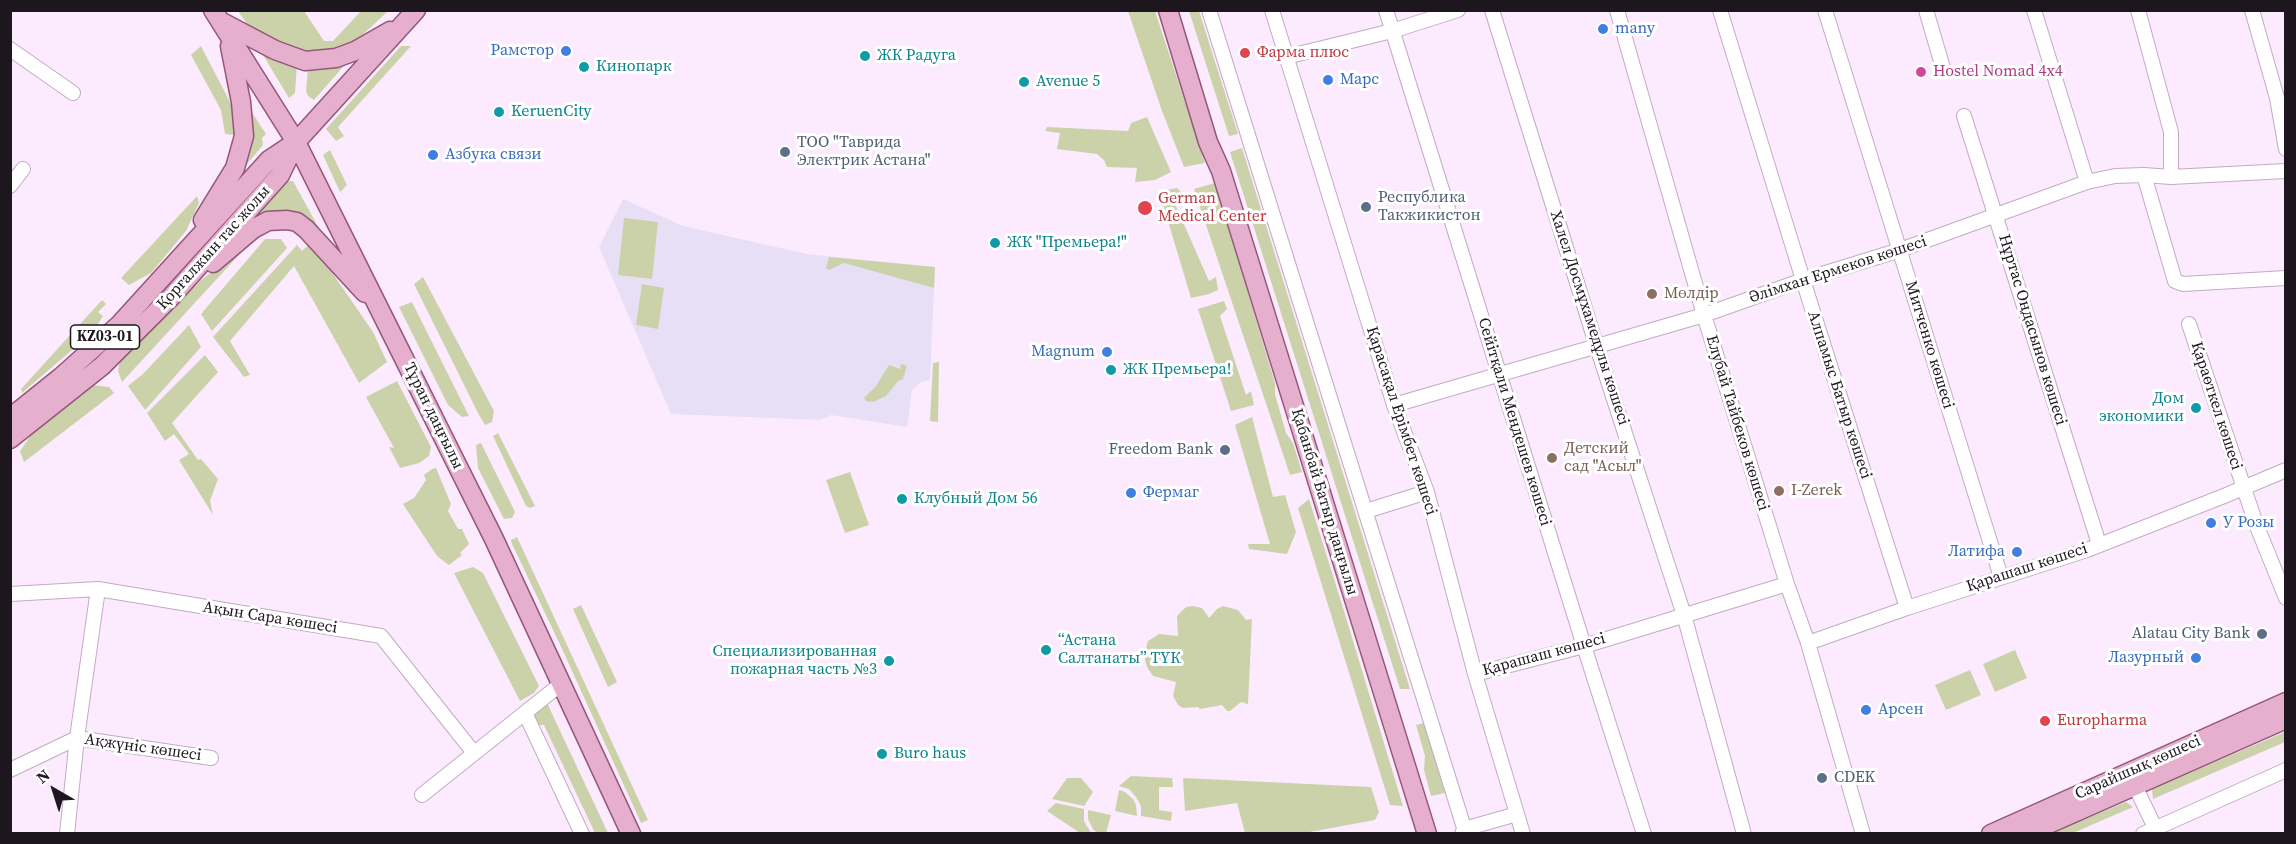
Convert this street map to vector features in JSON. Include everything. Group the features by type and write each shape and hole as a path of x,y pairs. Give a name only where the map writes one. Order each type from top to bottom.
{"main road":[{"name":"Қабанбай Батыр даңғылы","path":"1167,10 1208,142 1221,171 1427,834"},
{"name":"Қабанбай Батыр даңғылы","path":"1179,10 1219,139 1221,171"},
{"path":"220,22 275,50 305,61 336,58 355,51 410,17"},
{"name":"Қорғалжын тас жолы","path":"10,418 61,377 119,325 269,160 296,142 410,17"},
{"path":"183,255 235,168 244,136 241,102 220,22"},
{"name":"Тұран даңғылы","path":"220,22 296,142 489,529 631,834"},
{"name":"Қорғалжын тас жолы","path":"10,439 102,366 172,296 280,174 296,142"},
{"path":"172,296 253,229 268,221 286,220 297,222 306,229 380,309"},
{"name":"Сарайшық көшесі","path":"1991,834 2286,702"},
{"name":"Сарайшық көшесі","path":"2026,834 2286,717"}],"street":[{"path":"1209,10 1464,832 1517,814"},
{"name":"Қарасақал Ерімбет көшесі","path":"1272,10 1394,405 1427,492 1475,674 1523,834"},
{"name":"Сейітқали Меңдешев көшесі","path":"1386,10 1644,834"},
{"path":"1286,57 1392,31 1458,10"},
{"name":"Халел Досмұхамедұлы көшесі","path":"1492,10 1597,347 1684,615 1744,834"},
{"name":"Елубай Тайбеков көшесі","path":"1617,10 1704,315 1787,584 1808,643 1863,834"},
{"name":"Алпамыс Батыр көшесі","path":"1720,10 1907,608"},
{"name":"Митченко көшесі","path":"1825,10 2001,577"},
{"path":"1926,10 1943,68"},
{"path":"2034,10 2087,182"},
{"path":"2138,10 2171,132 2171,177"},
{"path":"2252,10 2277,98 2286,149"},
{"path":"10,49 73,93"},
{"name":"Нұртас Оңдасынов көшесі","path":"1965,116 2099,544"},
{"path":"10,186 23,169"},
{"name":"Әлімхан Ермеков көшесі","path":"1394,405 1704,315 1803,280 1900,250 2087,182 2115,176 2171,177 2286,171"},
{"path":"2144,175 2175,281 2183,284 2286,278"},
{"name":"Қараөткел көшесі","path":"2189,324 2243,488 2286,598"},
{"name":"Қарашаш көшесі","path":"1808,643 2099,544 2286,470"},
{"path":"1366,512 1427,492"},
{"name":"Қарашаш көшесі","path":"1475,674 1584,646 1787,584"},
{"path":"67,834 77,738 98,589"},
{"name":"Ақын Сара көшесі","path":"10,594 98,589 381,636 474,753"},
{"path":"422,795 561,684"},
{"path":"525,713 582,834"},
{"name":"Ақжүніс көшесі","path":"10,770 77,738 211,758"},
{"path":"2135,786 2152,832 2286,770"}],"shaded area":[{"path":"623,199 683,226 807,254 935,267 930,380 921,382 912,390 907,427 831,415 821,420 671,414 599,247"}],"green space":[{"path":"238,11 304,11 324,41 333,41 361,11 388,11 356,41 345,47 332,51 305,52 279,46 250,28"},
{"path":"1128,11 1155,11 1205,163 1184,167"},
{"path":"1189,11 1199,11 1238,134 1229,136"},
{"path":"201,46 231,104 236,123 235,135 225,134 221,110 191,55"},
{"path":"401,46 411,46 338,127 344,136 336,141 326,129"},
{"path":"263,55 297,64 295,93 289,98"},
{"path":"350,59 314,100 308,96 306,91 308,68"},
{"path":"244,100 266,134 262,138 263,145 233,181"},
{"path":"1147,117 1171,172 1155,180 1135,182 1137,168 1107,167 1104,160 1097,154 1057,149 1060,133 1045,131 1047,127 1128,131 1131,123"},
{"path":"1242,148 1410,689 1400,689 1230,152"},
{"path":"330,150 347,185 340,192 323,155"},
{"path":"287,181 293,181 321,232 286,213 244,227"},
{"path":"1215,183 1275,383 1275,394 1286,433 1293,443 1302,472 1290,475 1194,189"},
{"path":"1177,188 1182,193 1175,204 1209,281 1216,277 1218,290 1191,298 1159,191"},
{"path":"197,196 199,203 186,231 151,273 129,285 121,278"},
{"path":"624,218 658,222 652,279 618,275"},
{"path":"266,229 270,231 262,233 249,244 122,382 118,371 120,360 200,281"},
{"path":"265,239 281,239 287,248 212,331 201,314"},
{"path":"311,242 373,332 387,362 359,383 294,266 230,341 250,375 244,377 213,337 297,245 302,251"},
{"path":"829,257 935,267 934,288 844,263 829,270 826,268"},
{"path":"423,277 494,411 492,422 485,425 479,415 414,284"},
{"path":"642,284 664,288 658,329 636,325"},
{"path":"102,300 106,304 98,312 103,316 93,332 22,393 21,389"},
{"path":"1224,301 1227,309 1220,316 1246,395 1251,391 1254,405 1231,411 1198,309"},
{"path":"412,302 469,416 462,417 448,405 399,307"},
{"path":"189,325 201,347 145,410 128,386 143,374"},
{"path":"205,355 218,372 172,423 198,460 201,459 218,479 210,501 213,515 179,460 189,454 174,434 165,441 147,413"},
{"path":"939,362 938,422 930,421 933,363"},
{"path":"901,364 907,366 903,379 898,381 886,396 873,402 866,401 864,398 876,386 889,365 900,369"},
{"path":"397,381 431,447 429,456 419,463 400,468 389,447 394,448 366,397"},
{"path":"93,385 109,387 114,393 24,462 20,451 33,432"},
{"path":"1252,417 1273,497 1285,495 1296,532 1287,554 1249,549 1248,544 1270,544 1235,425"},
{"path":"498,433 535,506 530,508 526,506 493,436"},
{"path":"481,443 515,512 512,518 504,519 478,468 476,445"},
{"path":"436,468 451,504 448,511 458,529 462,529 469,544 460,553 462,555 449,565 437,556 403,504 414,498 426,480 424,475"},
{"path":"850,472 869,525 845,533 826,480"},
{"path":"1309,499 1403,806 1390,805 1298,508"},
{"path":"517,537 648,820 641,823 512,544 511,540"},
{"path":"473,567 483,573 539,686 534,693 520,701 454,573"},
{"path":"581,605 617,682 608,687 573,609"},
{"path":"1223,606 1238,610 1246,620 1252,619 1248,704 1241,702 1230,711 1222,705 1200,709 1198,707 1183,708 1178,705 1173,696 1176,682 1153,676 1147,667 1144,656 1148,641 1159,634 1178,636 1177,616 1186,607 1202,608 1209,618"},
{"path":"2015,650 2027,678 1995,692 1983,664"},
{"path":"1970,670 1981,695 1946,710 1935,685"},
{"path":"547,703 608,833 595,833 544,725 538,725 532,714"},
{"path":"1424,723 1445,793 1431,796 1424,770 1425,756 1416,725"},
{"path":"2285,732 2285,742 2153,799 2152,789"},
{"path":"1131,776 1172,778 1173,787 1159,787 1159,810 1172,812 1171,821 1141,816 1141,806 1136,797 1129,789 1119,786"},
{"path":"1067,778 1081,778 1093,792 1084,806 1052,799"},
{"path":"1183,778 1371,787 1379,812 1375,820 1304,833 1245,833 1237,803 1185,811"},
{"path":"1119,790 1133,799 1137,816 1115,811"},
{"path":"2126,802 2133,807 2073,833 2051,833"},
{"path":"1056,803 1084,809 1084,821 1091,833 1080,833 1047,811"},
{"path":"1088,810 1111,815 1106,833 1097,833 1093,829 1088,819"}],"place":[{"name":"many","path":"1603,29"},
{"name":"Рамстор","path":"566,51"},
{"name":"Фарма плюс","path":"1245,53"},
{"name":"ЖК Радуга","path":"865,56"},
{"name":"Кинопарк","path":"584,67"},
{"name":"Hostel Nomad 4x4","path":"1921,72"},
{"name":"Марс","path":"1328,80"},
{"name":"Avenue 5","path":"1024,82"},
{"name":"KeruenCity","path":"499,112"},
{"name":"ТОО \"Таврида Электрик Астана\"","path":"785,152"},
{"name":"Азбука связи","path":"433,155"},
{"name":"Республика Такжикистон","path":"1366,207"},
{"name":"German Medical Center","path":"1145,208"},
{"name":"ЖК \"Премьера!\"","path":"995,243"},
{"name":"Мөлдір","path":"1652,294"},
{"name":"Magnum","path":"1107,352"},
{"name":"ЖК Премьера!","path":"1111,370"},
{"name":"Дом экономики","path":"2196,408"},
{"name":"Freedom Bank","path":"1225,450"},
{"name":"Детский сад \"Асыл\"","path":"1552,458"},
{"name":"I-Zerek","path":"1779,491"},
{"name":"Фермаг","path":"1131,493"},
{"name":"Клубный Дом 56","path":"902,499"},
{"name":"У Розы","path":"2211,523"},
{"name":"Латифа","path":"2017,552"},
{"name":"Alatau City Bank","path":"2262,634"},
{"name":"“Астана Салтанаты” ТҮК","path":"1046,650"},
{"name":"Лазурный","path":"2196,658"},
{"name":"Специализированная пожарная часть №3","path":"889,661"},
{"name":"Арсен","path":"1866,710"},
{"name":"Europharma","path":"2045,721"},
{"name":"Buro haus","path":"882,754"},
{"name":"CDEK","path":"1822,778"}]}
